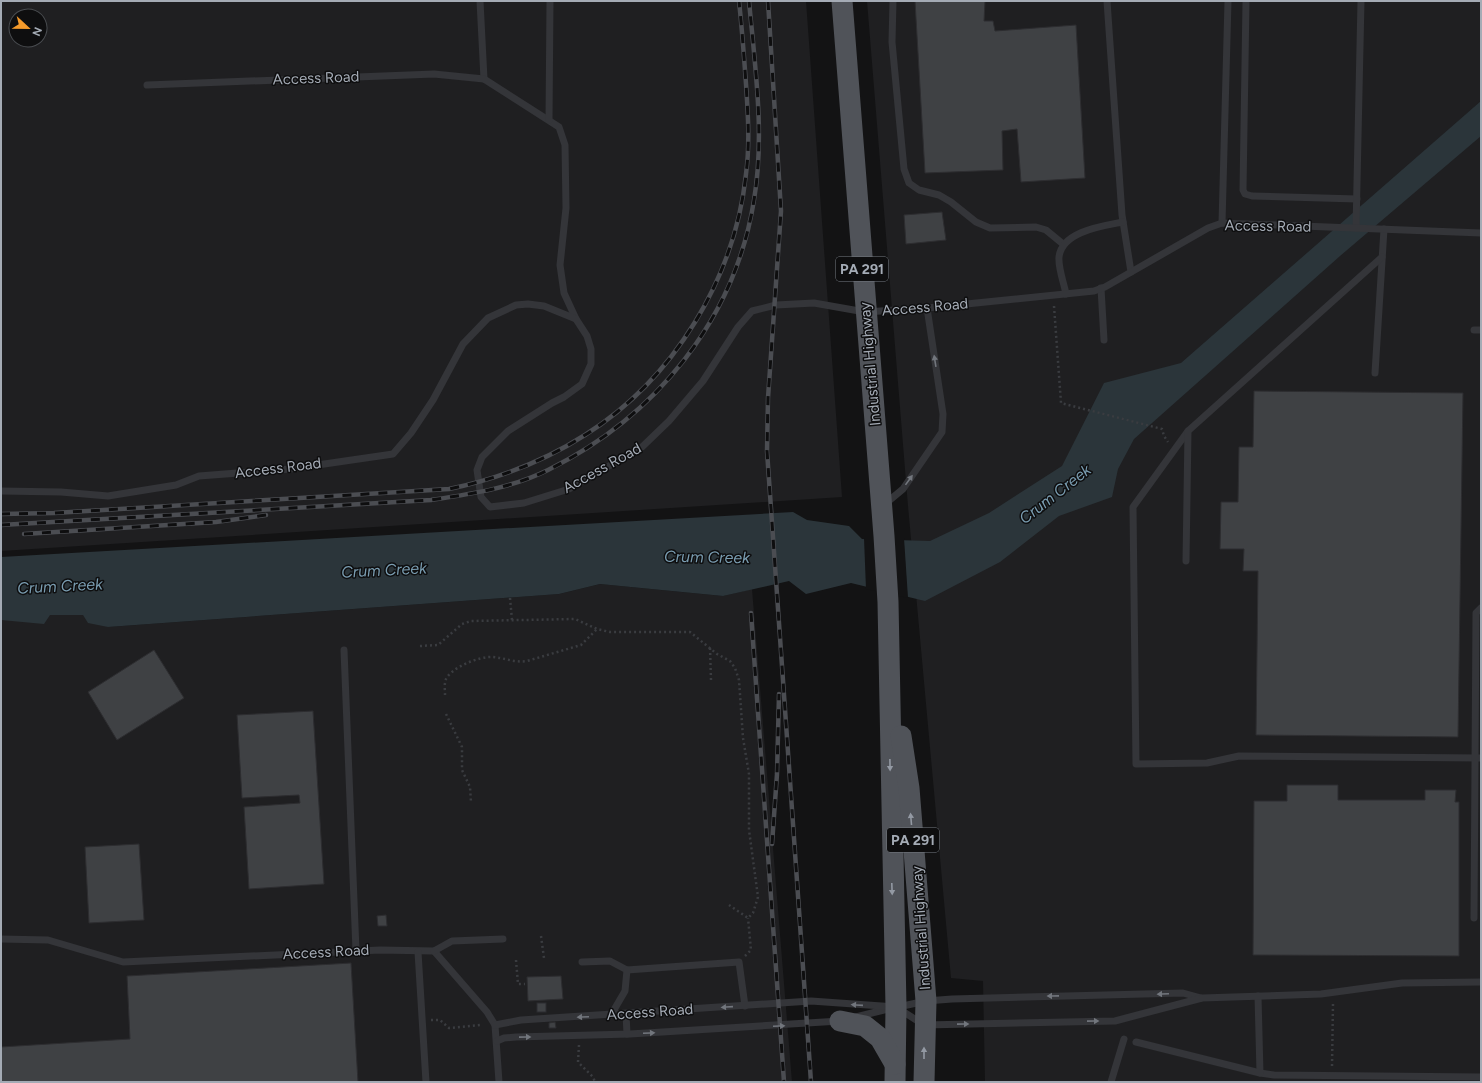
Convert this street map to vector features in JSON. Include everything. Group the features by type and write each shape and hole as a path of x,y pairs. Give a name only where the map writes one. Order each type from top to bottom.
{"main road":[{"name":"Industrial Highway","path":"842,1 865,312 882,507 888,602 896,1008 895,1073"},
{"name":"Industrial Highway","path":"888,656 909,788 926,1001 924,1025 924,1082"},
{"path":"840,1021 865,1026 880,1038 895,1073"}],"lane":[{"path":"480,1 484,79"},
{"path":"549,120 550,1"},
{"path":"893,1 892,42 904,168 909,183 919,190 939,195 951,202 976,222 990,228 1036,227 1046,230 1063,244"},
{"path":"1107,1 1123,222 1131,272"},
{"path":"1222,222 1228,1"},
{"path":"1246,1 1243,190 1245,194 1252,196 1357,199"},
{"path":"1356,228 1361,1"},
{"name":"Access Road","path":"148,85 434,74 484,79 559,127 566,145 566,208 560,265 564,293 576,319 587,336 591,349 591,364 582,384 564,397 508,431 482,457 477,470 481,497 490,506 524,503 569,489 642,447 669,421 704,381 738,327 752,311 776,305 814,303 865,312 927,308 1066,294 1101,288 1208,228 1222,222 1481,233"},
{"path":"1066,294 1059,258 1063,244 1084,231 1123,222"},
{"path":"1375,373 1384,229"},
{"path":"1382,257 1188,431 1132,507 1136,764 1206,763 1238,756 1478,758"},
{"path":"1101,288 1104,340"},
{"name":"Access Road","path":"1,491 61,492 108,496 176,485 199,476 290,469 393,454 411,433 433,400 463,344 488,318 516,305 528,304 544,306 576,319"},
{"path":"882,507 903,489 942,432 943,414 927,308"},
{"path":"1186,561 1188,431"},
{"path":"1474,918 1478,758 1476,613 1481,608"},
{"path":"344,650 356,951"},
{"name":"Access Road","path":"1,939 48,940 123,962 356,951 434,951"},
{"path":"499,1082 495,1025 487,1012 434,951 452,941 503,939"},
{"path":"418,952 426,1082"},
{"path":"582,962 610,961 627,970 739,962 745,1006"},
{"path":"610,1015 625,991 627,970"},
{"path":"896,1008 924,1025 1115,1021 1202,998 1333,993 1402,983 1481,982"},
{"path":"896,1008 926,1001 1183,993 1202,998"},
{"path":"1258,996 1260,1073"},
{"name":"Access Road","path":"495,1025 521,1020 811,1001 896,1008"},
{"name":"Access Road","path":"497,1041 504,1038 516,1037 627,1034 840,1021 896,1008"},
{"path":"626,1014 627,1034"},
{"path":"1111,1082 1124,1039"},
{"path":"1136,1042 1260,1073 1274,1075 1481,1077"}],"path":[{"path":"1054,306 1061,403 1162,429 1164,436 1174,448"},
{"path":"510,598 512,620"},
{"path":"420,646 438,645 454,630 466,622 575,619 597,629 610,632 690,632 710,648 730,661 735,668 739,680 743,738 749,774 749,830 758,896 753,913 748,918"},
{"path":"445,695 444,684 446,678 466,663 492,657 527,662 581,645 597,629"},
{"path":"710,648 711,680"},
{"path":"446,714 462,747 462,770 470,787 471,802"},
{"path":"729,905 748,918"},
{"path":"739,962 751,950 748,918"},
{"path":"541,936 544,958"},
{"path":"516,960 518,984 525,984"},
{"path":"1332,1076 1333,993"},
{"path":"431,1020 440,1020 449,1028 481,1025"},
{"path":"579,1045 578,1062 595,1082"}],"shaded area":[{"path":"1,1 806,1 842,497 1,551"},
{"path":"867,1 1481,1 1481,1082 985,1082 983,981 951,978 908,506"},
{"path":"600,584 723,596 752,589 792,1082 1,1082 1,620 50,615 83,615 108,627 559,594"}],"water":[{"name":"Crum Creek","path":"1481,101 1481,136 1340,256 1134,439 1118,469 1112,497 1059,516 1000,562 925,601 851,583 806,594 789,581 723,596 600,584 559,594 108,627 88,623 83,615 50,615 44,624 1,620 1,557 793,512 807,520 849,526 862,539 930,541 989,513 1062,466 1104,383 1181,363"}],"pier":[{"path":"864,538 904,538 908,598 866,589"}],"building":[{"path":"915,1 985,1 984,21 993,21 995,31 1076,25 1085,178 1021,182 1017,129 1002,131 1003,170 925,173"},
{"path":"942,212 946,240 906,244 904,215"},
{"path":"1254,391 1463,393 1458,737 1256,735 1258,571 1243,571 1244,549 1220,549 1221,502 1238,502 1239,447 1253,447"},
{"path":"154,650 184,698 117,740 88,692"},
{"path":"313,711 324,884 249,889 244,807 300,803 299,795 242,798 237,715"},
{"path":"1287,785 1338,785 1338,800 1425,800 1425,790 1456,790 1455,802 1459,802 1459,956 1253,955 1254,801 1287,801"},
{"path":"139,844 144,920 89,923 85,847"},
{"path":"386,915 387,926 378,926 377,916"},
{"path":"351,963 358,1082 1,1082 1,1047 130,1039 127,976"},
{"path":"561,976 563,999 528,1001 527,977"},
{"path":"537,1003 546,1003 546,1012 537,1012"},
{"path":"555,1022 556,1028 549,1028 549,1023"}],"railway":[{"path":"1,514 54,513 449,489 502,475 553,453 585,435 617,412 646,385 672,355 695,322 714,288 729,251 740,213 748,152 747,95 739,1"},
{"path":"1,525 431,500 476,493 506,486 548,470 587,448 623,422 655,393 684,360 709,324 729,285 744,244 754,200 759,151 758,100 749,1"},
{"path":"768,1 781,211 768,398 767,451 811,1082"},
{"path":"24,534 216,522 266,515"},
{"path":"751,613 784,1082"},
{"path":"772,844 777,774 779,694"}]}
